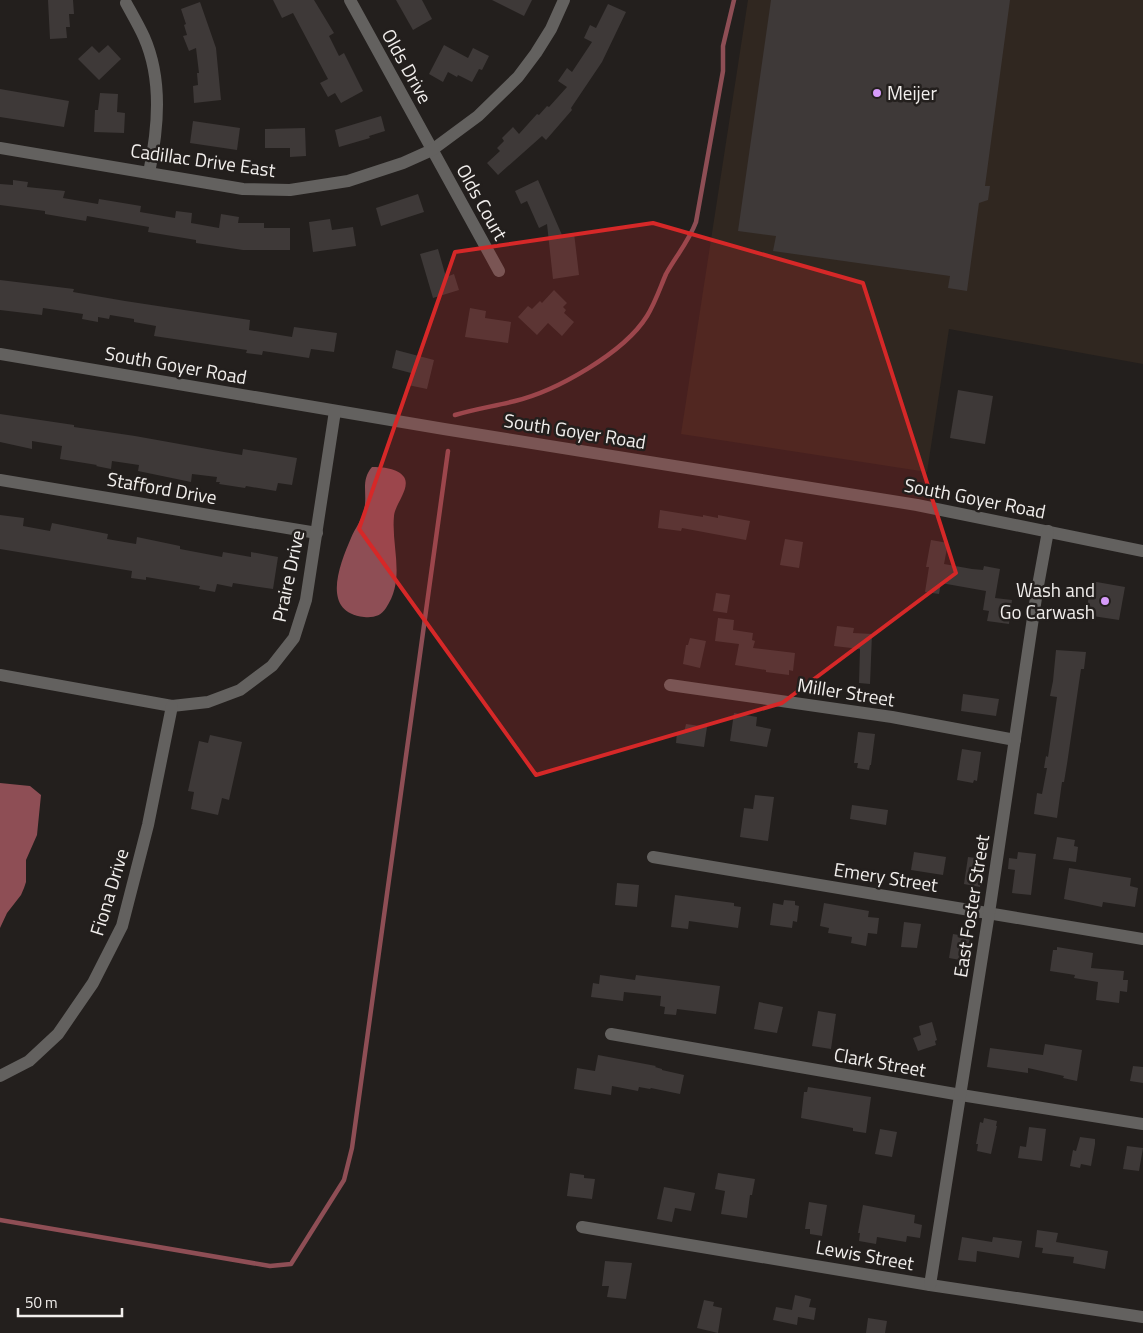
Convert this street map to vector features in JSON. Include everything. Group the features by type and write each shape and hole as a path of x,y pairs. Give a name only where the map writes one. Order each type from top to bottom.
{"street":[{"name":"Olds Drive","path":"350,0 432,150"},
{"name":"Cadillac Drive East","path":"0,148 243,189 290,190 348,181 404,163 432,150 478,116 518,77 536,54 551,29 564,0"},
{"path":"126,3 144,38 156,79 157,119 149,173"},
{"name":"Olds Court","path":"432,150 499,271"},
{"name":"South Goyer Road","path":"0,354 335,411 917,505 1143,550"},
{"name":"Praire Drive","path":"0,675 172,706 208,702 240,690 272,666 294,638 306,600 335,411"},
{"name":"Stafford Drive","path":"0,480 317,533"},
{"name":"East Foster Street","path":"930,1285 961,1095 1037,591 1048,531"},
{"name":"Miller Street","path":"670,685 892,717 1015,740"},
{"name":"Fiona Drive","path":"0,1076 29,1061 58,1034 93,983 122,926 148,826 172,706"},
{"name":"Emery Street","path":"653,857 1143,939"},
{"name":"Clark Street","path":"611,1034 961,1095 1143,1124"},
{"name":"Lewis Street","path":"582,1227 930,1285 1143,1317"}],"highlighted area":[{"path":"653,223 863,283 956,573 782,703 536,775 359,529 455,252"}],"shaded area":[{"path":"748,0 1143,0 1143,364 949,329 927,472 681,434"},
{"path":"372,467 398,472 404,477 406,486 394,516 397,574 392,597 382,613 374,617 364,617 350,613 342,606 338,597 337,585 342,561 363,514 366,477"},
{"path":"0,783 30,786 41,795 37,835 26,860 26,882 21,895 7,913 0,928"}],"building":[{"path":"48,0 73,0 74,14 69,14 70,27 66,27 67,38 50,39"},
{"path":"273,0 314,0 334,33 329,36 339,56 344,53 363,91 341,103 335,93 328,97 320,83 328,79 293,13 282,18"},
{"path":"396,0 422,0 432,19 413,30"},
{"path":"492,0 532,0 524,16"},
{"name":"Meijer","path":"771,0 1010,0 985,186 990,186 988,200 979,203 967,291 948,288 950,276 773,251 776,236 738,231"},
{"path":"200,2 216,48 221,100 194,103 193,86 198,85 197,73 199,73 196,48 189,51 183,36 187,35 181,9"},
{"path":"608,4 626,12 602,62 571,108 572,110 546,140 542,136 498,175 487,163 500,151 497,148 504,141 502,138 513,127 519,134 537,114 539,115 547,106 549,107 567,87 558,81 567,68 572,72 592,42 584,38 590,25 596,28"},
{"path":"108,45 121,59 99,80 78,59 92,46 99,53"},
{"path":"444,45 468,58 473,48 489,56 482,70 479,69 472,82 448,72 443,82 429,74"},
{"path":"0,89 69,101 64,127 0,117"},
{"path":"100,93 118,94 117,112 125,113 124,133 94,132 95,110 98,110"},
{"path":"381,116 385,131 369,136 370,138 339,147 335,130"},
{"path":"193,121 240,128 237,150 190,143"},
{"path":"305,128 306,156 290,157 290,148 265,148 265,129"},
{"path":"13,180 28,182 27,187 65,191 63,198 98,204 99,199 141,206 140,212 175,218 176,211 192,213 191,223 219,228 221,214 239,217 238,223 264,223 264,228 290,228 290,250 243,250 196,243 196,240 148,232 149,227 87,216 86,221 45,214 45,211 0,205 0,184 13,185"},
{"path":"538,180 562,235 574,233 579,275 553,279 547,224 539,228 527,201 521,204 515,191"},
{"path":"418,194 424,212 381,226 376,208"},
{"path":"330,219 332,230 353,227 356,246 313,252 309,222"},
{"path":"438,249 446,277 454,274 459,290 433,298 420,254"},
{"path":"0,280 74,289 73,292 250,320 249,330 292,337 294,327 337,333 334,352 311,349 309,358 263,351 262,355 246,353 247,350 154,336 156,326 134,322 134,319 110,315 109,319 98,317 98,322 82,319 83,314 43,308 42,315 0,310"},
{"path":"554,290 567,303 563,307 566,310 564,313 574,322 562,336 548,323 537,335 518,317 528,306 532,309 540,301 542,303"},
{"path":"470,308 486,311 485,318 511,322 508,343 465,337"},
{"path":"396,350 434,360 427,389 408,385 411,373 392,368"},
{"path":"958,390 993,396 985,444 950,438"},
{"path":"0,414 74,425 74,427 242,455 243,449 297,458 292,485 278,483 276,491 246,486 245,488 219,484 220,482 216,482 217,477 192,474 191,482 138,471 139,465 112,461 111,469 60,459 62,446 32,441 32,449 0,442"},
{"path":"660,510 703,517 703,515 718,518 718,515 750,521 746,540 682,528 681,531 658,528"},
{"path":"0,515 24,518 23,526 50,531 52,523 108,534 107,539 136,544 137,537 180,546 180,549 222,557 223,552 251,557 251,552 278,557 273,589 233,583 232,587 217,584 215,592 199,589 200,586 146,577 146,580 131,578 132,571 0,549"},
{"path":"785,539 803,542 799,568 780,565"},
{"path":"931,540 948,543 944,564 983,570 984,566 1000,569 995,598 1012,600 1009,624 987,621 989,611 983,610 986,591 941,583 939,594 925,592 929,567 926,567"},
{"name":"Wash and Go Carwash","path":"1091,581 1125,587 1119,620 1086,615"},
{"path":"716,593 730,595 727,613 713,611"},
{"path":"718,618 734,620 733,630 753,633 752,640 755,641 753,648 795,653 793,671 789,670 789,675 735,665 739,644 715,641"},
{"path":"837,626 854,628 853,633 872,634 870,684 859,683 860,649 834,646"},
{"path":"690,638 706,641 700,668 683,664 686,645 688,645"},
{"path":"1056,650 1086,652 1084,669 1081,669 1057,818 1034,814 1037,793 1042,794 1047,768 1044,768 1046,756 1048,757 1057,697 1050,696"},
{"path":"963,694 999,699 996,716 961,711"},
{"path":"734,713 757,717 756,726 771,729 767,747 730,741"},
{"path":"686,724 707,727 704,747 676,743 677,732 684,733"},
{"path":"858,732 875,734 869,770 857,768 858,763 854,763"},
{"path":"210,735 242,742 229,800 222,798 218,815 191,809 194,792 188,791 199,741 208,743"},
{"path":"962,749 981,752 977,781 974,780 973,783 957,780"},
{"path":"755,795 774,797 768,841 740,837 744,808 753,809"},
{"path":"852,805 888,810 886,825 850,819"},
{"path":"1057,837 1075,840 1074,846 1078,847 1076,862 1053,859"},
{"path":"914,852 946,857 943,875 911,870"},
{"path":"1018,852 1036,854 1031,895 1012,893 1015,870 1008,869 1009,858 1017,859"},
{"path":"968,857 984,859 980,887 964,884"},
{"path":"1069,868 1131,878 1130,886 1138,888 1135,907 1103,902 1102,907 1064,899"},
{"path":"617,883 639,885 637,907 615,905"},
{"path":"675,895 734,903 734,906 741,907 738,928 689,921 688,929 671,927"},
{"path":"784,900 795,901 795,905 799,906 797,922 793,921 792,928 770,925 773,903 783,905"},
{"path":"824,903 869,911 868,917 879,918 877,934 868,933 866,946 851,943 852,937 828,933 829,928 820,926"},
{"path":"904,922 921,924 917,948 901,947"},
{"path":"953,934 970,937 966,961 949,958"},
{"path":"1057,947 1093,953 1091,968 1124,971 1123,980 1128,980 1127,992 1120,991 1119,1003 1096,1000 1098,982 1074,978 1075,975 1050,971 1053,950 1057,950"},
{"path":"600,975 635,980 636,975 720,986 716,1014 677,1009 676,1015 664,1014 665,1007 660,1006 661,996 624,992 623,1001 591,997 593,983 599,984"},
{"path":"759,1002 783,1007 777,1033 754,1029"},
{"path":"818,1011 836,1014 831,1049 812,1046"},
{"path":"932,1022 937,1040 935,1041 936,1045 918,1051 913,1038 921,1035 919,1026"},
{"path":"1045,1044 1082,1050 1077,1081 1028,1068 1028,1073 987,1067 990,1048 1043,1055"},
{"path":"598,1055 656,1066 662,1070 684,1075 680,1094 639,1087 638,1091 612,1086 611,1095 574,1089 577,1068 595,1071"},
{"path":"1133,1066 1143,1067 1143,1083 1130,1081"},
{"path":"808,1087 871,1097 866,1133 853,1131 853,1128 801,1118 804,1092 807,1092"},
{"path":"984,1118 997,1121 991,1154 977,1151 978,1144 976,1144 980,1122 983,1123"},
{"path":"1029,1127 1046,1129 1042,1161 1018,1158 1020,1146 1026,1147"},
{"path":"880,1129 897,1132 892,1157 875,1154"},
{"path":"1080,1137 1095,1139 1091,1166 1081,1164 1080,1168 1070,1166 1073,1150 1076,1151"},
{"path":"1127,1146 1143,1148 1139,1171 1123,1169"},
{"path":"570,1173 584,1175 584,1178 595,1179 592,1199 567,1196"},
{"path":"718,1173 755,1179 752,1195 750,1195 747,1218 721,1214 725,1191 715,1189"},
{"path":"664,1187 695,1193 691,1211 675,1208 672,1222 657,1219"},
{"path":"809,1202 827,1205 822,1236 810,1234 810,1229 805,1229"},
{"path":"863,1205 915,1215 914,1223 922,1225 920,1238 907,1236 906,1242 877,1237 876,1244 859,1241 860,1233 858,1233"},
{"path":"1037,1230 1058,1233 1056,1242 1108,1251 1105,1269 1073,1263 1074,1257 1042,1253 1043,1248 1035,1247"},
{"path":"962,1237 992,1242 993,1237 1022,1241 1019,1258 977,1251 976,1262 958,1260"},
{"path":"605,1261 632,1263 626,1299 607,1297 609,1286 602,1286"},
{"path":"795,1295 811,1299 809,1307 816,1308 814,1320 798,1317 797,1325 773,1320 776,1307 792,1310"},
{"path":"704,1300 714,1302 713,1306 722,1308 718,1333 697,1328"},
{"path":"868,1318 887,1321 885,1333 866,1333"}],"waterway":[{"path":"455,415 515,401 550,389 606,357 636,330 647,316 666,274 696,222 723,71 723,46 734,0"},
{"path":"0,1220 270,1266 291,1264 344,1180 352,1148 448,451"}],"place":[{"name":"Meijer","path":"877,93"},
{"name":"Wash and Go Carwash","path":"1105,601"}]}
